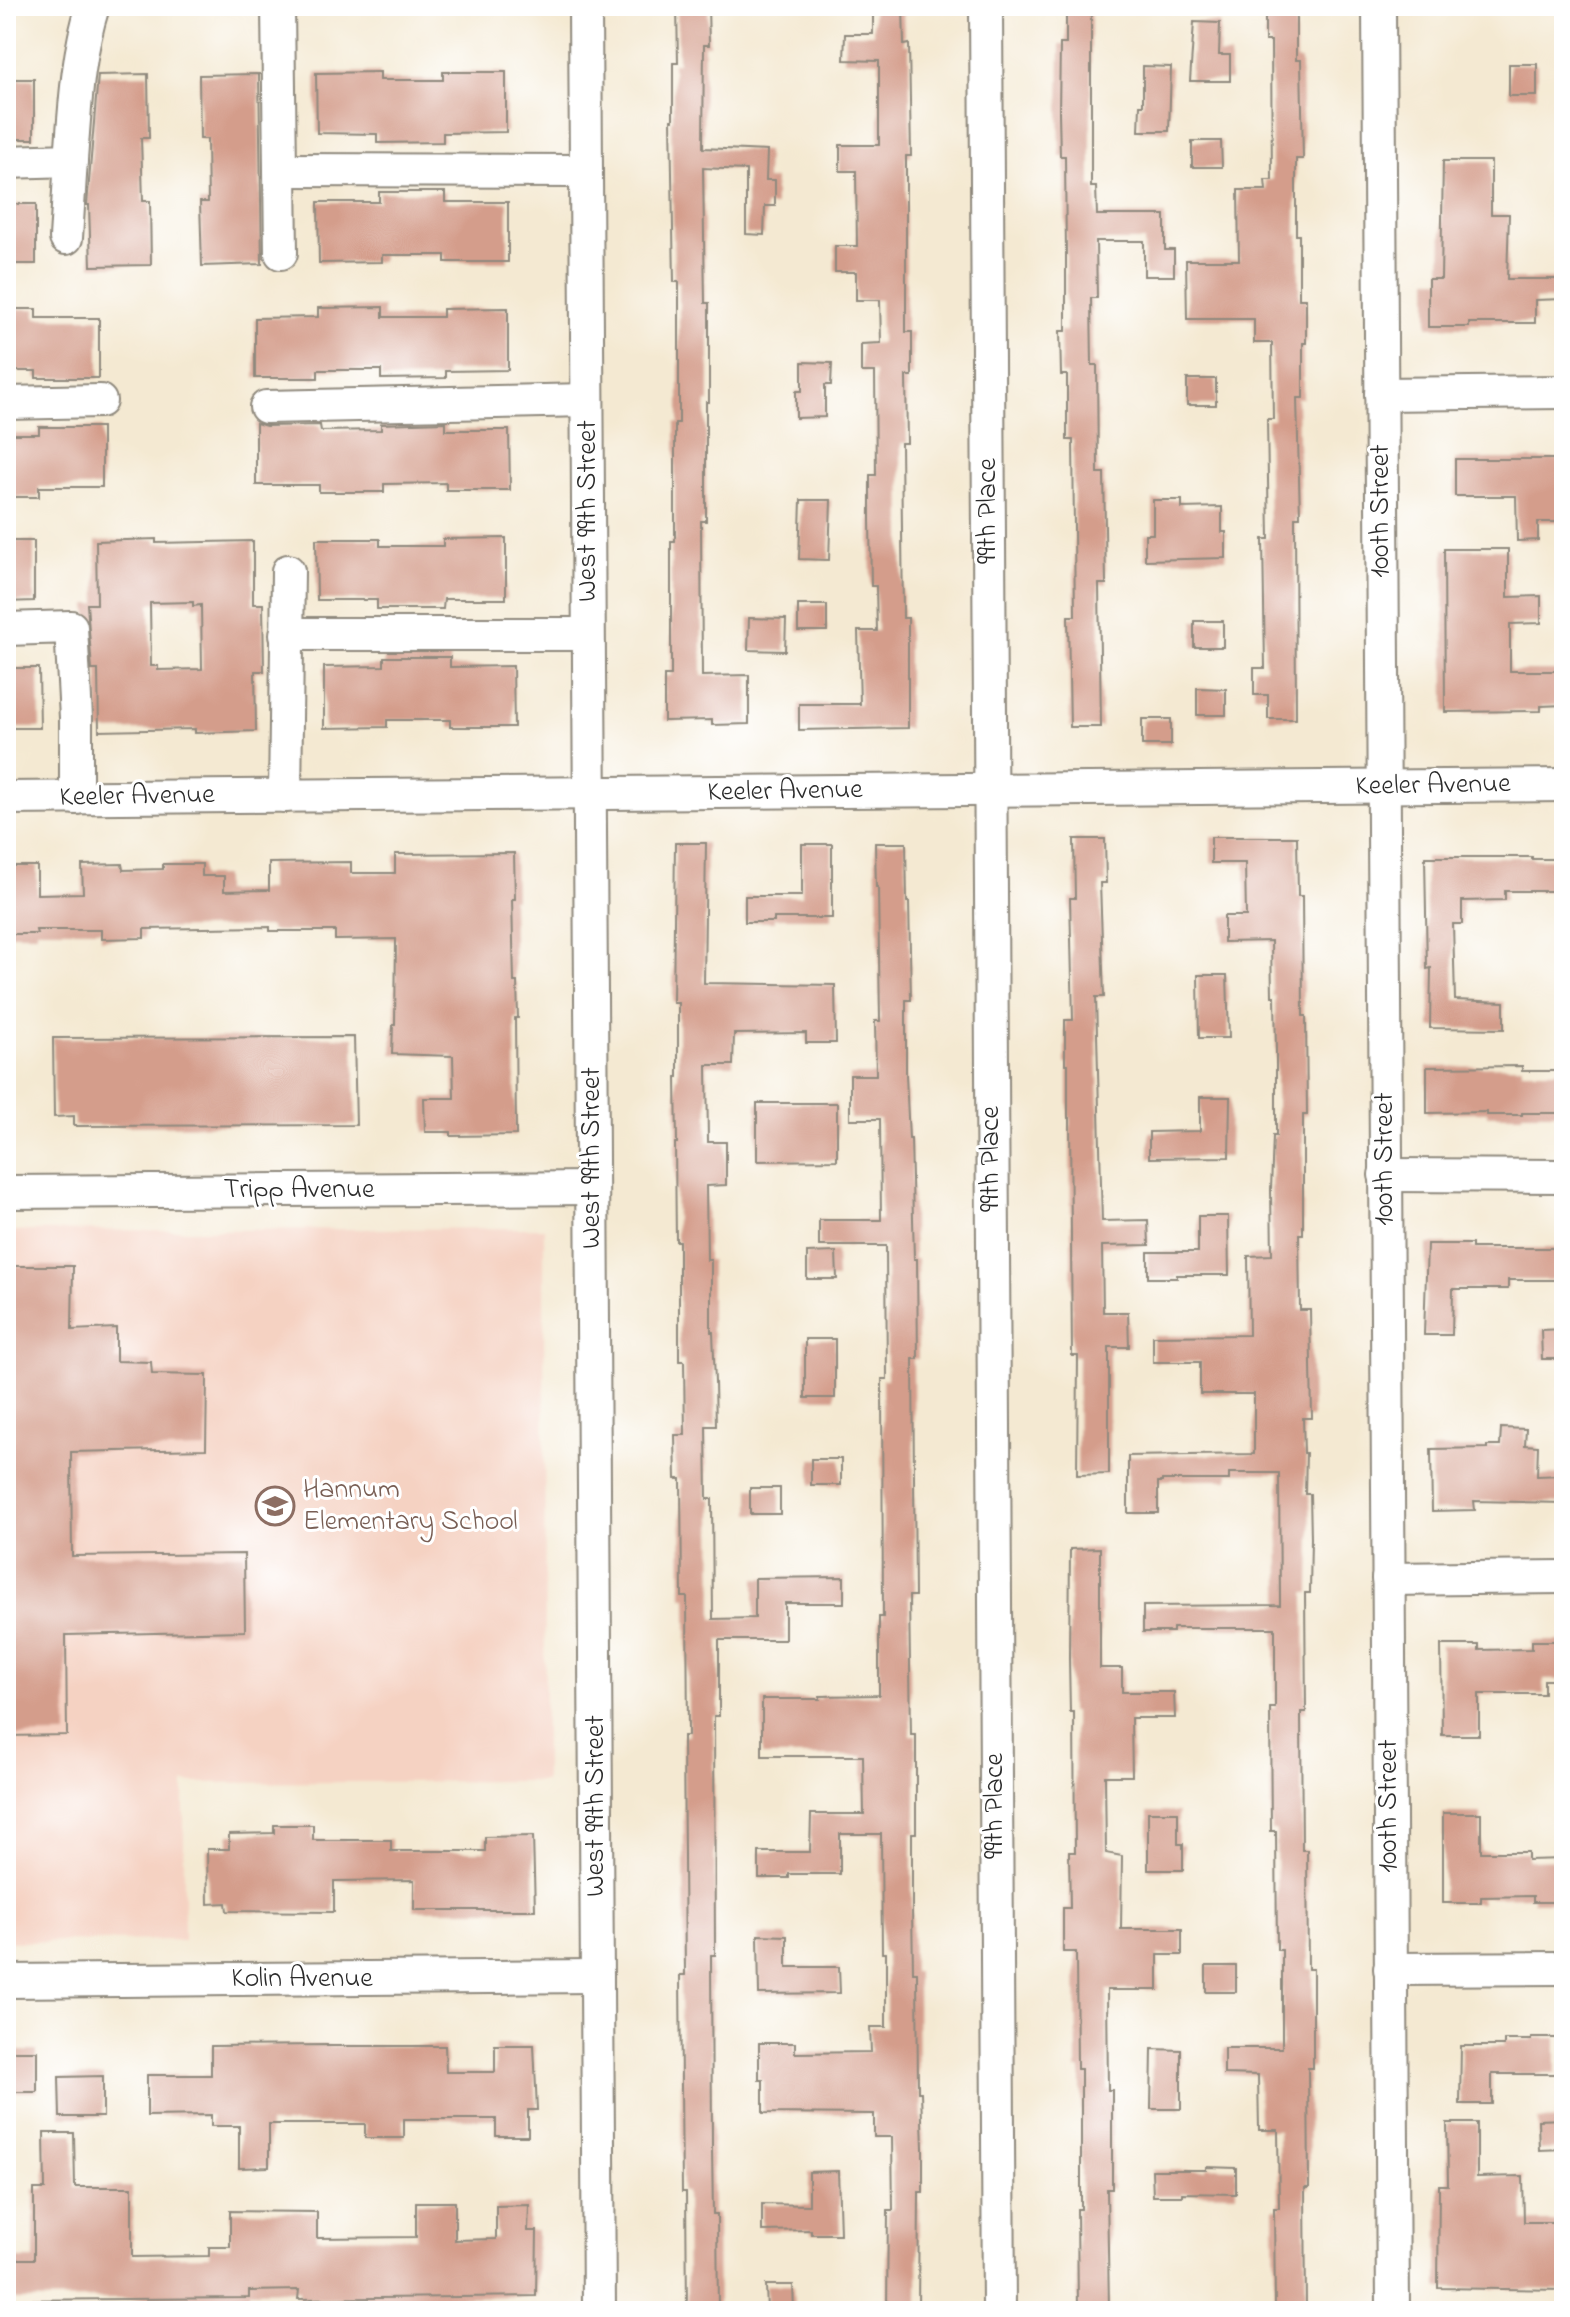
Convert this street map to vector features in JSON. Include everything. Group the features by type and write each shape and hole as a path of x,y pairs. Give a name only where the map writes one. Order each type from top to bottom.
{"street":[{"path":"66,238 79,64 93,6"},
{"path":"278,6 281,253"},
{"name":"West 99th Street","path":"585,6 599,2311"},
{"name":"99th Place","path":"986,6 999,2311"},
{"name":"100th Street","path":"1379,6 1393,2311"},
{"path":"6,162 71,160"},
{"path":"281,170 586,171"},
{"path":"1381,394 1564,392"},
{"path":"266,407 587,400"},
{"path":"6,403 100,401"},
{"path":"285,796 288,571"},
{"path":"6,629 71,627 76,798"},
{"path":"286,634 588,634"},
{"name":"Keeler Avenue","path":"6,798 1564,785"},
{"path":"1385,1175 1564,1176"},
{"name":"Tripp Avenue","path":"6,1192 592,1188"},
{"path":"1388,1579 1564,1577"},
{"path":"1390,1969 1564,1968"},
{"name":"Kolin Avenue","path":"6,1981 597,1976"}],"shaded area":[{"name":"Hannum Elementary School","path":"544,1228 545,1781 184,1783 184,1940 6,1942 6,1231"}],"building":[{"path":"677,6 708,6 709,45 704,45 703,148 767,151 766,180 775,180 775,206 765,206 764,235 746,234 746,170 703,168 705,303 709,303 709,402 706,402 706,521 701,521 702,676 749,675 749,724 712,725 712,720 664,721 664,676 671,676 671,541 675,541 675,423 679,423 679,282 674,282 671,120 673,63 678,63"},
{"path":"873,6 903,6 904,45 909,44 911,156 906,156 906,332 912,332 912,376 906,376 907,443 901,443 903,618 908,618 908,728 799,730 799,704 860,704 858,631 877,631 876,586 871,586 870,519 870,475 876,475 875,372 861,372 861,344 881,343 880,300 856,300 856,272 835,272 835,246 857,246 856,171 840,171 840,145 879,145 879,61 844,60 845,34 873,34"},
{"path":"1066,6 1091,6 1091,187 1096,187 1097,215 1165,215 1165,250 1174,250 1174,276 1144,276 1144,241 1096,241 1097,298 1091,298 1092,365 1097,365 1098,473 1104,473 1106,584 1099,584 1101,727 1070,727 1068,616 1075,616 1073,440 1067,440 1067,375 1061,375 1060,331 1066,331 1065,156 1060,156 1059,112 1060,44 1066,44"},
{"path":"1265,6 1296,6 1296,60 1301,60 1303,159 1296,159 1296,235 1299,235 1299,299 1306,299 1306,343 1303,343 1303,398 1297,398 1300,517 1295,517 1296,719 1268,719 1268,695 1254,695 1254,668 1265,668 1263,539 1269,539 1267,419 1273,419 1272,343 1254,343 1254,319 1187,319 1186,260 1239,260 1238,190 1266,190 1265,180 1272,180 1271,41 1265,41"},
{"path":"1194,22 1220,23 1219,55 1230,55 1230,81 1190,81"},
{"path":"1509,64 1537,64 1537,96 1509,96"},
{"path":"1143,66 1171,67 1169,131 1139,131"},
{"path":"380,72 380,80 443,80 443,72 506,72 506,132 443,133 443,142 377,143 377,134 317,133 316,73"},
{"path":"148,74 149,138 141,138 143,201 150,201 151,265 91,266 87,205 98,75"},
{"path":"259,74 262,264 202,266 200,202 208,202 207,139 200,139 199,75"},
{"path":"6,79 34,79 34,139 6,139"},
{"path":"1192,141 1221,141 1222,167 1192,167"},
{"path":"1443,161 1491,161 1491,214 1509,214 1507,279 1564,279 1564,299 1535,300 1535,323 1469,323 1469,327 1428,327 1428,279 1441,279"},
{"path":"379,192 445,192 445,202 508,202 508,262 445,262 445,255 382,255 382,262 319,263 318,202 379,202"},
{"path":"6,204 36,204 36,264 6,264"},
{"path":"383,307 383,317 443,317 443,309 508,308 508,370 446,371 446,378 381,379 381,370 318,370 318,378 255,378 255,318 318,317 318,308"},
{"path":"6,309 36,309 36,318 99,318 99,378 36,378 36,371 6,371"},
{"path":"802,362 832,363 831,385 825,385 825,417 796,418 796,391 802,391"},
{"path":"1187,379 1216,379 1216,405 1187,405"},
{"path":"446,422 446,430 509,430 510,490 446,490 446,483 384,484 384,492 319,492 319,485 256,485 256,423 266,426 320,425 321,431 381,430 381,424"},
{"path":"39,427 102,427 102,487 39,487 39,497 6,497 6,434 39,434"},
{"path":"1455,459 1564,459 1564,522 1538,522 1538,540 1517,541 1516,496 1455,496"},
{"path":"801,500 831,500 829,560 799,559"},
{"path":"1153,500 1182,500 1182,508 1222,507 1226,558 1145,560 1145,534 1153,534"},
{"path":"506,538 506,599 444,599 443,609 377,609 377,600 317,600 316,539 380,539 380,546 443,546 443,539"},
{"path":"6,541 34,541 34,601 6,602"},
{"path":"96,541 253,541 253,604 263,604 264,671 255,671 256,731 99,731 98,670 92,670 87,604 97,604","holes":["193,602 193,606 201,605 202,669 158,670 158,666 151,666 150,603"]},
{"path":"1444,549 1508,549 1508,597 1541,596 1541,623 1510,624 1510,671 1564,671 1564,705 1541,706 1541,711 1445,712"},
{"path":"798,605 827,605 827,631 798,631"},
{"path":"749,618 786,619 785,651 748,650"},
{"path":"1194,621 1223,621 1223,647 1194,647"},
{"path":"384,657 450,657 450,667 513,666 514,727 450,727 450,720 387,720 387,727 324,728 324,667 384,666"},
{"path":"6,668 39,668 40,728 6,728"},
{"path":"1197,688 1226,689 1226,715 1197,715"},
{"path":"1142,719 1171,719 1171,745 1142,745"},
{"path":"1211,837 1297,837 1298,896 1302,896 1307,1115 1303,1115 1300,1310 1310,1310 1312,1418 1303,1418 1305,1494 1310,1494 1311,1538 1310,1593 1305,1593 1306,1712 1301,1712 1302,1850 1307,1850 1308,1969 1313,1969 1313,2068 1308,2068 1309,2188 1305,2188 1306,2307 1275,2307 1274,2208 1279,2208 1278,2130 1259,2130 1258,2075 1224,2074 1224,2048 1282,2048 1282,1950 1277,1950 1276,1831 1271,1831 1270,1708 1275,1708 1275,1628 1173,1628 1173,1632 1143,1632 1143,1606 1280,1605 1279,1473 1229,1473 1229,1480 1162,1480 1158,1482 1158,1513 1128,1513 1128,1456 1254,1454 1254,1394 1200,1394 1200,1362 1153,1362 1153,1336 1249,1335 1248,1256 1272,1255 1276,1051 1271,941 1224,942 1224,916 1246,916 1245,863 1211,863"},
{"path":"1074,839 1105,839 1106,883 1100,883 1104,997 1096,997 1102,1221 1148,1220 1149,1245 1102,1246 1103,1312 1128,1312 1129,1347 1109,1347 1109,1474 1077,1475 1078,1356 1072,1356 1070,1118 1068,1064 1065,1064 1065,1020 1073,1020 1070,898 1075,898"},
{"path":"675,843 706,843 704,983 835,985 836,1043 806,1043 806,1033 734,1034 733,1065 707,1065 708,1142 726,1142 726,1185 706,1186 716,1426 706,1426 707,1499 712,1499 713,1619 755,1618 755,1578 844,1577 844,1603 785,1603 785,1640 719,1640 719,1716 714,1716 715,1955 711,1955 713,2214 717,2214 718,2311 687,2311 686,2192 682,2192 680,1975 685,1975 683,1736 688,1736 687,1597 682,1597 681,1479 676,1479 675,1435 685,1435 684,1361 679,1361 679,1241 676,1241 678,1003 673,1003"},
{"path":"875,843 906,843 909,902 911,1000 906,1000 906,1075 914,1259 917,1259 918,1359 913,1359 915,1596 909,1596 911,1735 916,1735 916,1833 912,1833 913,1972 917,1972 918,2092 921,2092 923,2148 923,2192 919,2192 918,2311 887,2311 888,2210 893,2210 892,2137 874,2137 874,2114 763,2113 763,2080 759,2080 759,2043 795,2043 795,2053 871,2052 870,2027 886,2027 881,1834 840,1834 840,1874 789,1874 789,1878 759,1878 759,1852 810,1852 811,1814 864,1814 863,1756 762,1756 762,1699 879,1695 879,1617 883,1617 882,1379 887,1379 886,1246 819,1246 819,1220 881,1220 880,1119 850,1119 850,1075 876,1075 875,1021 880,1021"},
{"path":"802,844 832,844 832,918 774,918 774,922 745,922 745,896 802,896"},
{"path":"514,853 514,982 517,982 518,1018 515,1018 516,1135 451,1136 451,1132 425,1132 424,1098 454,1098 453,1056 392,1054 396,939 335,940 335,931 270,931 270,927 144,929 144,938 101,939 101,930 36,930 37,934 6,934 6,866 37,866 37,894 83,893 82,865 122,864 123,870 163,869 163,864 202,864 202,876 224,876 224,891 269,890 269,863 351,862 351,873 395,873 395,854"},
{"path":"1425,857 1564,859 1564,891 1505,891 1505,900 1462,901 1462,924 1453,924 1455,1000 1504,1002 1504,1029 1430,1028 1431,968 1427,969"},
{"path":"1198,975 1227,975 1229,1038 1199,1038"},
{"path":"354,1037 356,1125 74,1126 74,1116 54,1117 53,1038"},
{"path":"1522,1066 1522,1071 1564,1071 1564,1113 1427,1113 1427,1067"},
{"path":"1200,1097 1230,1097 1229,1157 1149,1158 1149,1132 1200,1131"},
{"path":"757,1103 837,1103 837,1160 757,1161"},
{"path":"1198,1216 1228,1216 1229,1275 1148,1278 1148,1252 1198,1252"},
{"path":"1427,1244 1472,1244 1472,1248 1564,1248 1564,1280 1508,1280 1508,1289 1453,1289 1452,1335 1424,1335"},
{"path":"836,1252 837,1279 807,1279 807,1253"},
{"path":"6,1266 73,1266 72,1330 116,1328 116,1361 151,1362 152,1374 207,1375 206,1449 71,1452 72,1556 244,1554 245,1631 66,1635 67,1735 6,1736"},
{"path":"1564,1329 1564,1359 1542,1359 1541,1330"},
{"path":"805,1339 835,1339 835,1398 805,1398"},
{"path":"1501,1428 1526,1429 1525,1445 1538,1446 1537,1476 1564,1475 1564,1503 1474,1501 1475,1510 1432,1511 1431,1449 1500,1446"},
{"path":"811,1459 841,1459 841,1485 811,1485"},
{"path":"750,1488 780,1488 780,1514 750,1514"},
{"path":"1100,1548 1100,1668 1122,1668 1122,1692 1174,1692 1175,1718 1131,1718 1132,1776 1105,1776 1106,1853 1122,1856 1121,1929 1182,1929 1182,1955 1158,1955 1158,1990 1107,1990 1108,2090 1112,2090 1112,2189 1107,2189 1109,2309 1078,2309 1081,2069 1077,2069 1076,1952 1063,1952 1063,1908 1070,1908 1069,1852 1075,1852 1074,1712 1070,1712 1069,1658 1070,1549"},
{"path":"1532,1641 1562,1641 1562,1680 1544,1680 1544,1694 1479,1694 1479,1735 1442,1735 1441,1645 1479,1645 1479,1650 1532,1649"},
{"path":"1148,1812 1178,1812 1178,1844 1183,1844 1183,1870 1148,1870"},
{"path":"1443,1813 1481,1813 1481,1852 1528,1852 1528,1860 1563,1859 1563,1902 1533,1902 1533,1896 1481,1897 1481,1903 1443,1903"},
{"path":"274,1825 313,1825 313,1840 391,1840 391,1851 485,1851 485,1837 533,1836 535,1910 414,1910 414,1880 334,1881 334,1912 227,1911 226,1903 208,1904 207,1849 229,1849 229,1834 274,1833"},
{"path":"758,1935 787,1936 787,1967 839,1967 840,1993 759,1994"},
{"path":"1206,1966 1236,1966 1236,1992 1206,1992"},
{"path":"1556,2038 1556,2074 1492,2074 1492,2104 1460,2104 1461,2046 1504,2046 1504,2040"},
{"path":"495,2045 534,2045 537,2110 528,2110 528,2136 496,2136 496,2119 404,2119 404,2138 365,2138 365,2124 269,2124 269,2167 239,2168 239,2126 211,2126 211,2115 147,2116 147,2075 211,2075 211,2046 445,2046 446,2072 495,2072"},
{"path":"1152,2049 1181,2050 1181,2109 1151,2109"},
{"path":"6,2051 37,2051 37,2092 6,2092"},
{"path":"103,2076 103,2117 60,2117 59,2077"},
{"path":"1564,2119 1564,2149 1539,2150 1538,2120"},
{"path":"1447,2123 1477,2123 1477,2177 1523,2176 1524,2222 1564,2222 1564,2290 1438,2288 1439,2185 1448,2185"},
{"path":"44,2133 74,2133 75,2187 132,2187 132,2257 209,2256 209,2247 230,2247 230,2211 317,2212 317,2238 416,2237 416,2202 455,2202 455,2240 496,2239 496,2206 529,2205 528,2231 537,2231 536,2296 298,2299 299,2290 249,2291 249,2298 6,2300 6,2259 34,2259 34,2189 45,2189"},
{"path":"1206,2167 1236,2168 1236,2194 1153,2196 1152,2170 1206,2170"},
{"path":"838,2171 840,2234 811,2234 811,2230 762,2231 762,2204 809,2205 809,2172"},
{"path":"766,2285 793,2285 794,2311 767,2311"}],"place":[{"name":"Hannum Elementary School","path":"275,1506"}]}
